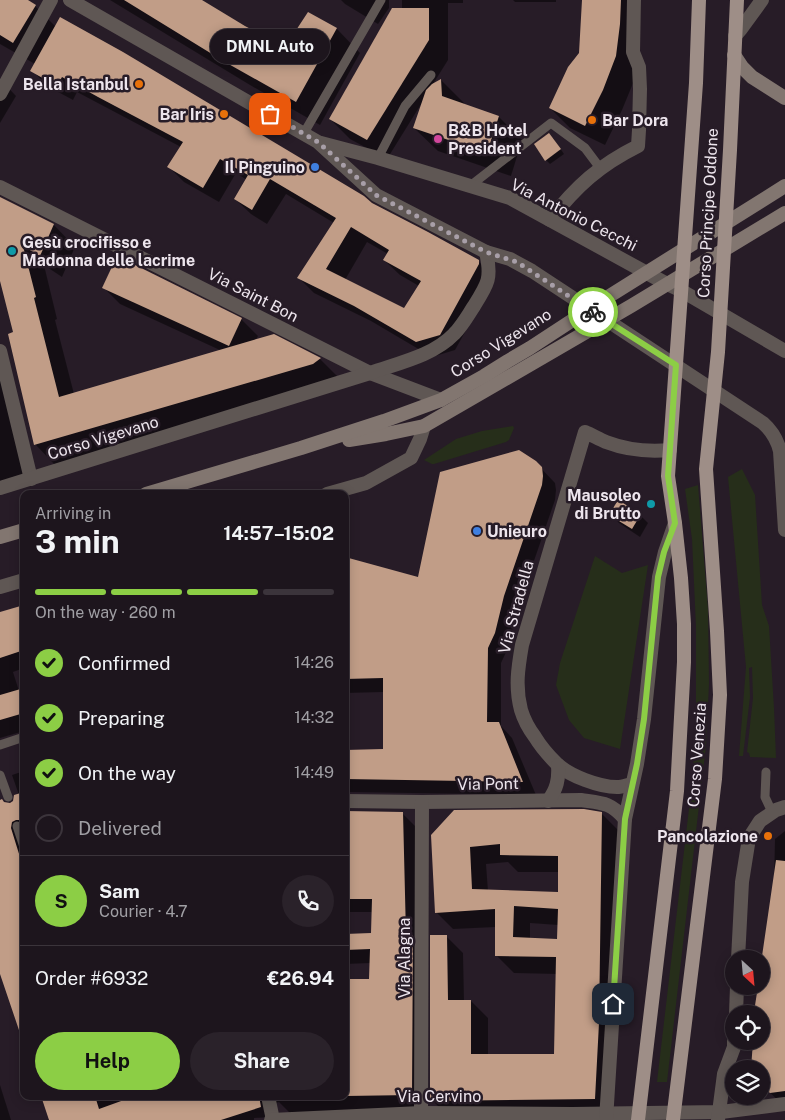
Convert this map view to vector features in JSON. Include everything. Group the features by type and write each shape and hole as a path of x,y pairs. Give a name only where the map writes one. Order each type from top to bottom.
{"main road":[{"name":"Corso Principe Oddone","path":"685,248 696,83 699,0"},
{"name":"Corso Principe Oddone","path":"714,391 724,250 736,0"},
{"path":"734,55 752,77 785,98"},
{"name":"Corso Vigevano","path":"159,490 384,422 441,400 530,348 646,272 785,186"},
{"name":"Corso Vigevano","path":"306,446 386,434 424,426 607,320 785,213"},
{"name":"Corso Venezia","path":"638,1117 677,792 681,733 684,624 681,578 668,476 685,248"},
{"name":"Corso Venezia","path":"674,1116 715,779 720,695 706,469 714,391"},
{"path":"0,537 20,531"}],"street":[{"path":"0,94 52,0"},
{"name":"Via Antonio Cecchi","path":"70,0 304,133 318,142 376,195 486,252 517,262 589,309"},
{"path":"550,220 571,194 600,168 638,146 640,89 639,67 633,52 634,0"},
{"path":"735,36 762,0"},
{"name":"Via Antonio Cecchi","path":"318,142 510,198 720,313"},
{"name":"Via Saint Bon","path":"0,187 370,373 441,400"},
{"name":"Corso Vigevano","path":"0,488 370,373 420,355 443,344 455,333 486,288 489,265 486,252"},
{"path":"589,309 752,415 771,430 780,451 785,530"},
{"path":"720,313 785,351"},
{"path":"0,351 31,479"},
{"path":"341,490 366,483 411,458 424,426"},
{"name":"Via Stradella","path":"632,784 618,787 603,785 574,775 558,765 538,741 521,711 517,673 522,645 585,432 607,442 632,449 670,450"},
{"name":"Corso Venezia","path":"606,1117 625,819 637,764 644,719 658,577 664,552 675,523"},
{"path":"0,587 20,581"},
{"path":"548,800 557,788 558,765"},
{"name":"Via Pont","path":"349,801 581,800 607,804 625,819"},
{"name":"Via Alagna","path":"421,1113 422,802"},
{"path":"738,950 742,882 749,838 760,821 778,810"},
{"path":"719,1116 724,1074 733,1050"},
{"path":"269,1100 273,1120"},
{"name":"Via Cervino","path":"273,1120 421,1113 606,1117 719,1116 785,1104"}],"lane":[{"path":"304,133 381,0"},
{"path":"378,158 405,106 431,75"},
{"path":"470,186 552,123 586,148 600,168"},
{"path":"0,744 20,738"},
{"path":"766,772 765,797 778,810"},
{"path":"0,775 8,797"},
{"path":"17,826 20,835"}],"green space":[{"path":"513,426 514,428 509,440 506,442 434,464 424,460 456,439 482,431"},
{"path":"742,469 755,495 762,605 769,626 776,758 750,757 747,752 753,698 752,667 749,668 750,697 743,756 739,756 746,667 728,477"},
{"path":"698,485 708,609 709,684 706,745 667,1082 657,1082 696,733 696,627 692,539 685,489"},
{"path":"595,556 622,573 648,565 620,749 584,738 569,720 556,685 560,663"}],"building":[{"path":"0,0 28,0 36,5 13,43 0,35"},
{"path":"124,0 202,0 285,47 308,12 337,28 296,102 225,62"},
{"path":"582,0 621,0 616,56 603,90 585,126 549,108 568,67 579,53"},
{"path":"392,8 429,8 429,40 367,140 329,119"},
{"path":"60,17 123,52 364,196 372,203 479,260 479,264 440,335 416,342 354,306 297,278 336,218 270,179 252,210 234,199 248,175 220,159 203,188 167,167 183,142 62,77 57,86 30,71","holes":["351,227 389,250 383,260 421,281 404,308 326,269"]},
{"path":"441,79 442,96 499,116 487,153 413,128 426,90"},
{"path":"549,133 561,149 545,161 534,144"},
{"path":"0,197 54,224 40,256 23,246 59,397 274,334 321,358 313,364 34,445 8,334 13,332 0,281"},
{"path":"117,256 242,318 229,346 102,288"},
{"path":"519,450 542,467 542,485 504,596 495,633 488,648 487,722 499,722 523,782 349,779 349,750 383,749 383,678 349,679 349,558 418,577 440,472"},
{"path":"618,500 641,514 632,529 609,515"},
{"path":"20,606 20,651 0,658 0,612"},
{"path":"20,689 20,714 0,720 0,695"},
{"path":"20,793 20,821 12,822 11,828 20,857 20,1033 0,974 0,800 2,799 4,802 10,803 13,801 14,795"},
{"path":"584,809 602,812 599,1023 595,1099 430,1101 430,935 447,935 448,1000 471,1000 471,1054 554,1054 556,957 495,956 495,909 435,913 431,835 454,810","holes":["500,844 500,855 558,856 558,892 472,889 470,847","514,906 558,909 557,939 513,937"]},
{"path":"349,811 403,812 406,935 413,935 412,1095 349,1096 349,979 369,979 370,949 349,950 349,934 371,933 372,899 349,899"},
{"path":"776,860 785,861 785,1091 770,1093 770,1060 752,1060 752,1050 770,1050 770,1005 755,1005 757,995 770,995 770,950 763,950"},
{"path":"42,1100 96,1100 99,1109 124,1100 260,1100 261,1107 221,1120 49,1120"}],"way so far":[{"path":"270,114 318,142 376,195 486,252 517,262 593,312"}],"place":[{"name":"Bella Istanbul","path":"139,84"},
{"name":"Bar Iris","path":"224,114"},
{"name":"DMNL Auto","path":"270,114"},
{"name":"Bar Dora","path":"592,120"},
{"name":"B&B Hotel President","path":"438,139"},
{"name":"Il Pinguino","path":"315,167"},
{"name":"Gesù crocifisso e Madonna delle lacrime","path":"12,251"},
{"name":"Mausoleo di Brutto","path":"651,504"},
{"name":"Unieuro","path":"477,531"},
{"name":"Pancolazione","path":"768,836"}],"route":[{"path":"593,312 676,365 668,476 675,523 664,552 658,577 644,719 637,764 625,819 613,1004"}]}
